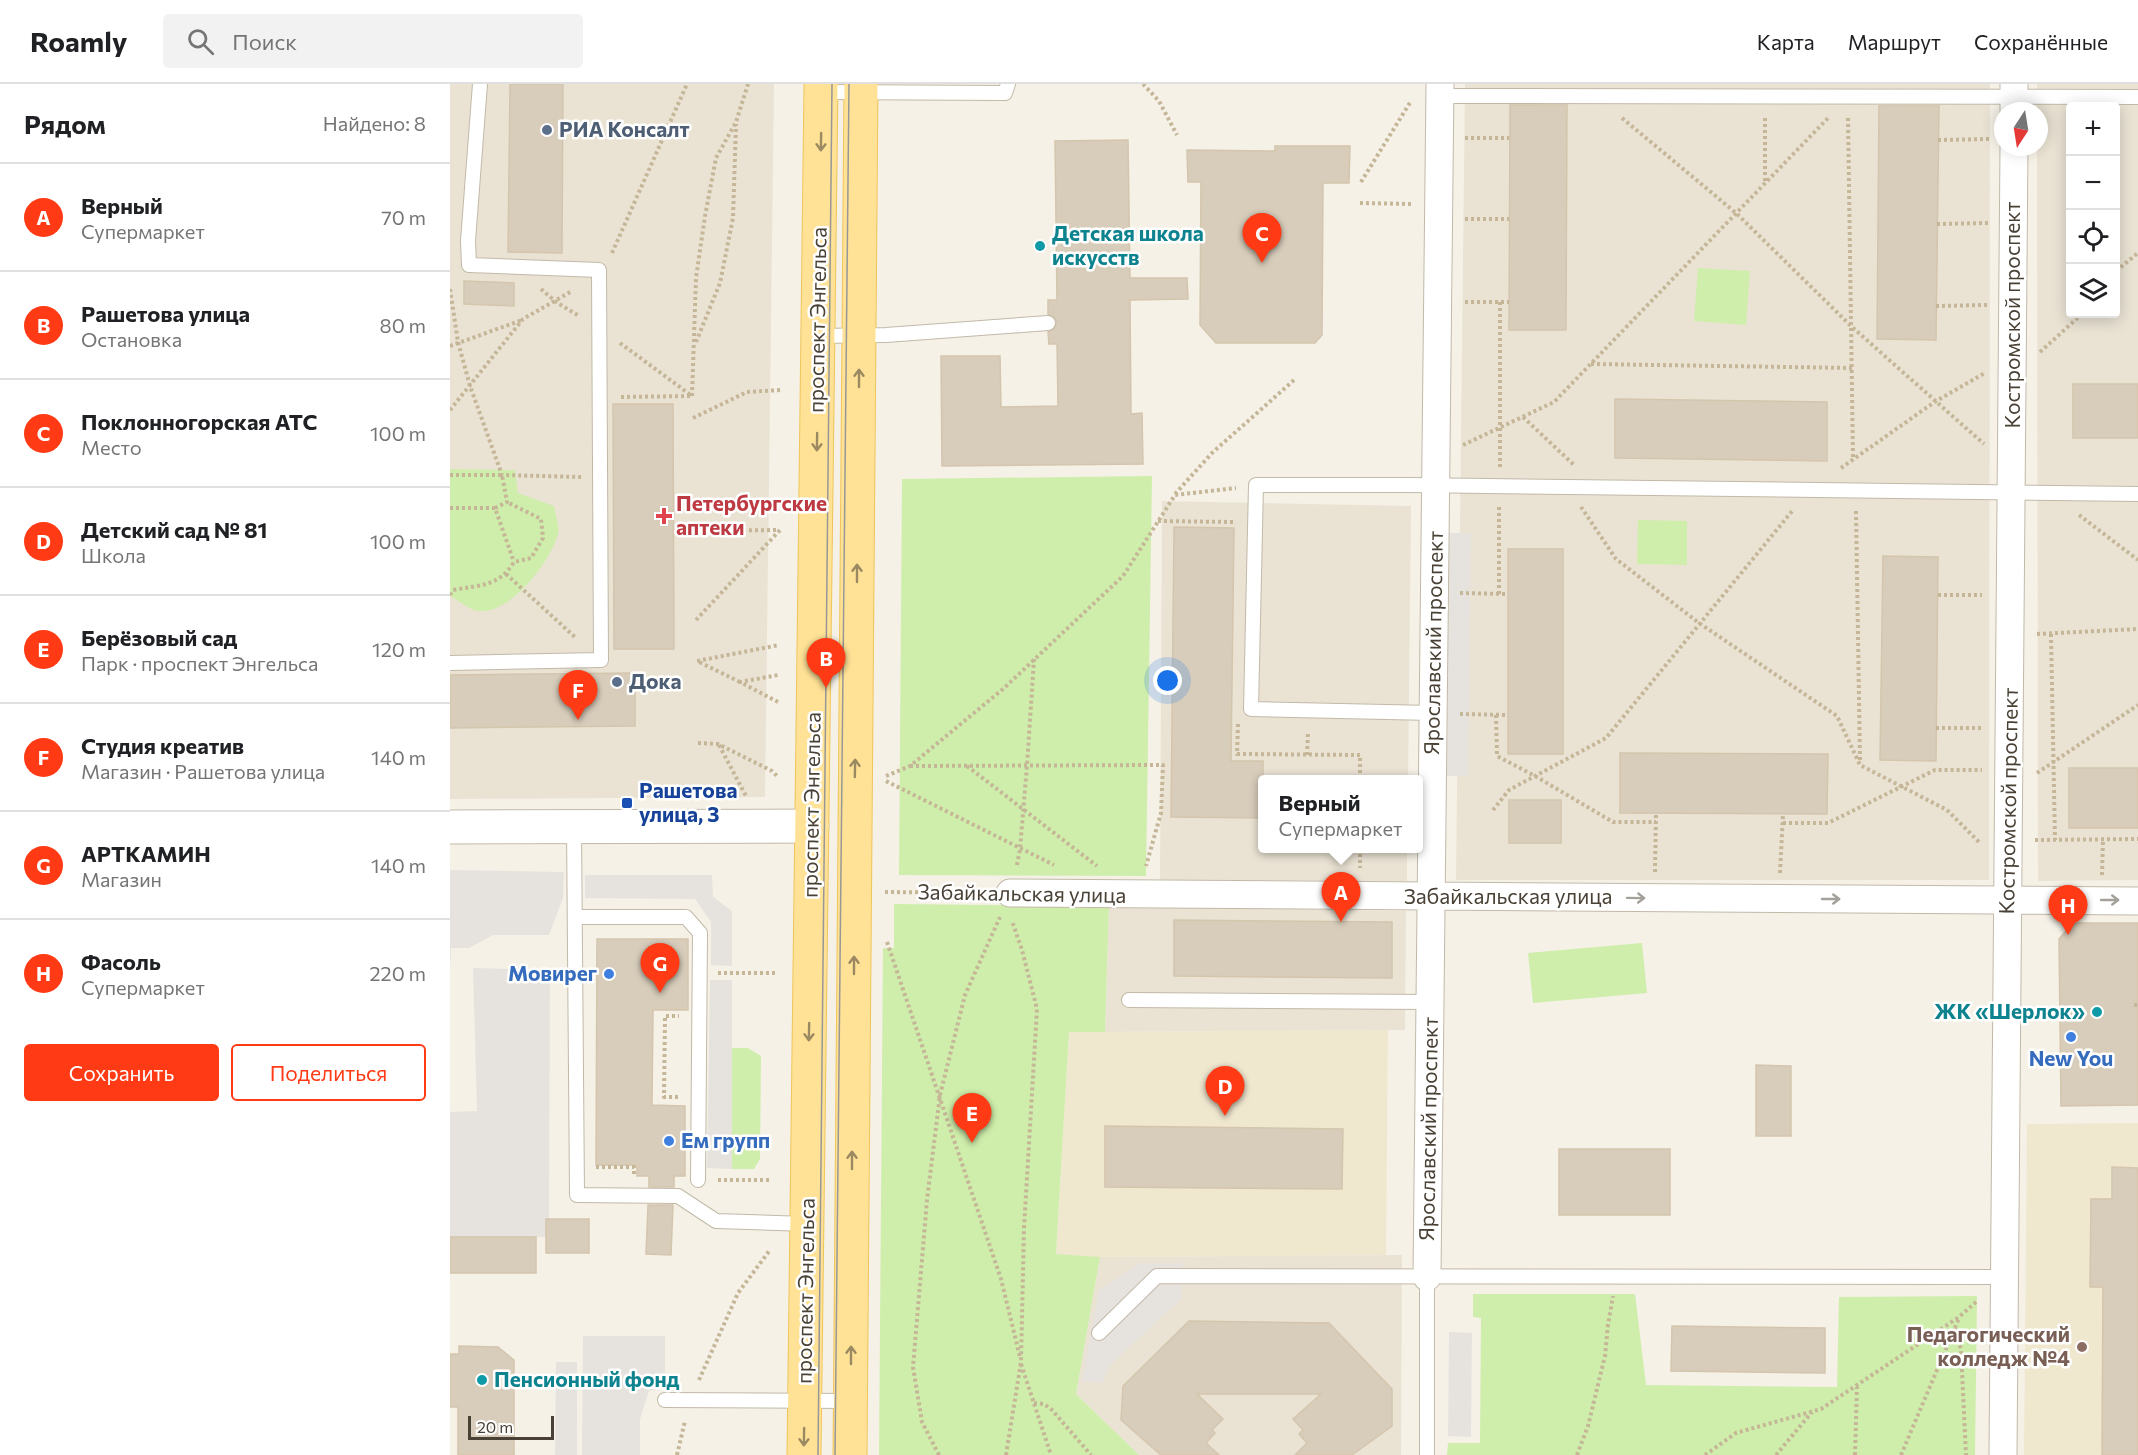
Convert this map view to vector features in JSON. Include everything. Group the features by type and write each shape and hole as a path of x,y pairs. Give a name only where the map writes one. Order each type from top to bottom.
{"main road":[{"name":"проспект Энгельса","path":"804,1455 821,88"},
{"name":"проспект Энгельса","path":"850,1455 861,88"},
{"path":"812,826 855,826"}],"street":[{"name":"Ярославский проспект","path":"1427,1277 1440,90"},
{"name":"Костромской проспект","path":"2003,1455 2012,492 2006,156"},
{"path":"450,827 812,826"},
{"name":"Забайкальская улица","path":"1008,899 1137,895 1431,895 2138,900"}],"lane":[{"path":"450,663 601,660 599,270 469,264 468,241 480,84"},
{"path":"821,88 1005,93 1008,84"},
{"path":"1440,90 1596,97 2138,97"},
{"path":"818,336 1048,323"},
{"path":"1433,713 1251,709 1256,485 2138,494"},
{"path":"574,827 577,1195 678,1196 716,1221 806,1224"},
{"path":"576,916 686,917 700,933 698,1180"},
{"path":"1129,1000 1430,1002"},
{"path":"1099,1333 1156,1276 2004,1277"},
{"name":"Ярославский проспект","path":"1426,1455 1427,1277"},
{"path":"665,1400 850,1401"}],"path":[{"path":"450,346 523,320 556,302 585,283 609,259 687,84"},
{"path":"692,396 696,278 705,216 717,158 736,122 748,84"},
{"path":"1143,84 1158,101 1177,135"},
{"path":"1764,96 1765,184"},
{"path":"1596,97 1736,213 1852,327 1987,447"},
{"path":"1453,449 1554,402 1848,97"},
{"path":"1848,97 1853,459"},
{"path":"1361,182 1413,98"},
{"path":"694,345 720,283 733,218 736,122"},
{"path":"1457,137 1509,138"},
{"path":"1938,140 1994,142"},
{"path":"1360,203 1411,204"},
{"path":"1456,219 1509,219"},
{"path":"1937,224 1997,222"},
{"path":"2120,267 2138,253"},
{"path":"511,266 556,302 599,328 692,396"},
{"path":"450,289 458,342 470,386 502,476 507,502"},
{"path":"1455,302 1509,302"},
{"path":"1499,594 1500,302"},
{"path":"1936,306 1996,305"},
{"path":"2038,353 2077,318"},
{"path":"450,410 523,320"},
{"path":"1591,364 1852,368"},
{"path":"1812,490 1936,401 1986,372"},
{"path":"1062,869 880,778 910,766 1003,689 1123,576 1175,495 1212,453 1294,380"},
{"path":"693,418 747,392 781,390"},
{"path":"600,398 692,396"},
{"path":"1523,416 1599,488"},
{"path":"450,475 600,477"},
{"path":"1175,495 1256,485"},
{"path":"1568,488 1616,559 1699,623 1837,716 1860,765 1947,810 1986,850"},
{"path":"1855,490 1860,765"},
{"path":"2052,493 2138,560"},
{"path":"450,508 495,508 507,502"},
{"path":"450,594 453,590 490,583 506,574 514,562 531,558 543,538 541,519 507,502"},
{"path":"495,508 514,562"},
{"path":"1493,810 1509,790 1606,738 1785,519"},
{"path":"695,531 780,530 696,620"},
{"path":"506,574 601,660"},
{"path":"450,583 453,590"},
{"path":"1435,592 1508,594"},
{"path":"1938,595 1983,595"},
{"path":"2028,635 2138,629"},
{"path":"2051,634 2055,840"},
{"path":"778,702 697,661 779,645"},
{"path":"939,1455 922,1422 913,1367 927,1200 940,1095 965,995 1008,899 1020,849 1028,766 1034,659"},
{"path":"740,682 778,675"},
{"path":"2038,773 2138,705"},
{"path":"1433,713 1508,715"},
{"path":"1496,715 1497,756 1613,822 1656,822"},
{"path":"1936,728 1994,728"},
{"path":"698,743 718,744 772,771 777,776"},
{"path":"718,744 749,802"},
{"path":"910,766 1163,765 1161,813 1137,895 967,766"},
{"path":"1783,823 1828,823 1935,770 1993,771"},
{"path":"1654,898 1656,813"},
{"path":"1779,899 1783,814"},
{"path":"2102,900 2103,839"},
{"path":"2025,840 2138,839"},
{"name":"Забайкальская улица","path":"878,892 1008,899"},
{"path":"1006,1455 1021,1362 1024,1228 1037,1009 1008,899"},
{"path":"884,937 890,948 1001,1279 1021,1362 1051,1455"},
{"path":"701,973 775,973"},
{"path":"699,1016 665,1016 664,1097 699,1097"},
{"path":"596,1167 614,1167"},
{"path":"698,1180 771,1180"},
{"path":"677,1455 689,1400 738,1293 770,1250"},
{"path":"1577,1455 1588,1426 1605,1356 1614,1290"},
{"path":"1705,1455 1736,1433 1821,1408 1959,1317 1983,1297"},
{"path":"1901,1455 1959,1317"},
{"path":"1955,1327 1961,1350 1965,1455"},
{"path":"1855,1455 1857,1386"},
{"path":"1034,1403 1044,1404 1052,1410 1091,1455"},
{"path":"1776,1455 1813,1411"}],"shaded area":[{"path":"450,84 774,84 765,797 450,799"},
{"path":"1465,84 1990,84 1989,880 1456,880"},
{"path":"2037,84 2138,84 2138,880 2038,881 2037,156 2048,156 2048,102 2037,102"},
{"path":"1162,501 1411,506 1408,775 1258,775 1258,853 1407,853 1407,881 1160,880"},
{"path":"1449,533 1471,533 1468,776 1447,776"},
{"path":"450,870 564,872 563,898 549,935 493,935 469,948 451,948 450,968"},
{"path":"585,875 712,875 713,897 732,911 732,966 711,965 711,922 695,899 585,898"},
{"path":"1109,906 1406,911 1405,1030 1105,1032"},
{"path":"473,968 550,970 549,1219 546,1219 546,1237 450,1237 450,1112 477,1111"},
{"path":"710,980 732,980 732,1169 707,1168"},
{"path":"1388,1030 1386,1255 1100,1257 1056,1255 1069,1032"},
{"name":"Педагогический колледж №4","path":"2138,1123 2138,1455 2024,1455 2027,1124"},
{"path":"1402,1255 1401,1455 1139,1455 1076,1394 1100,1257"},
{"path":"1183,1263 1181,1299 1110,1365 1102,1383 1082,1381 1099,1290 1139,1264"},
{"path":"1449,1332 1472,1333 1471,1437 1448,1436"},
{"path":"583,1336 665,1336 665,1388 649,1391 640,1419 640,1455 582,1455"},
{"path":"556,1362 577,1362 577,1455 555,1455"}],"green space":[{"path":"1698,268 1750,271 1746,325 1694,321"},
{"path":"450,469 515,470 518,493 554,506 558,534 547,559 526,586 500,606 487,611 474,610 450,596"},
{"path":"1152,476 1146,876 899,875 902,479"},
{"path":"1638,520 1687,521 1687,565 1637,564"},
{"path":"894,904 1109,906 1105,1032 1069,1032 1056,1254 1100,1257 1076,1394 1139,1455 879,1455 883,948 894,948"},
{"path":"1642,943 1647,993 1533,1003 1528,953"},
{"path":"732,1048 748,1048 761,1056 760,1159 754,1169 732,1169"},
{"path":"1473,1294 1635,1294 1646,1385 1837,1387 1839,1297 1977,1296 1975,1455 1447,1455 1448,1443 1480,1443 1481,1318 1473,1317"}],"building":[{"path":"510,84 563,84 562,253 508,252"},
{"path":"1510,105 1567,105 1566,330 1509,330"},
{"path":"1879,106 1939,106 1936,340 1877,339"},
{"path":"1128,140 1130,278 1187,278 1188,299 1130,300 1131,414 1142,413 1143,464 942,466 941,356 1000,356 1001,407 1058,406 1057,344 1049,344 1048,332 1053,330 1057,323 1055,318 1048,314 1048,300 1057,300 1055,141"},
{"path":"1275,146 1350,146 1349,183 1323,183 1322,335 1315,343 1216,343 1200,325 1201,182 1188,182 1187,150 1275,151"},
{"path":"464,281 514,283 514,306 464,304"},
{"path":"2073,384 2138,384 2138,438 2073,438"},
{"path":"1615,399 1827,402 1827,461 1615,458"},
{"path":"613,404 673,404 674,649 614,649"},
{"path":"1174,527 1234,528 1231,761 1263,761 1263,775 1258,775 1258,818 1171,817"},
{"path":"1508,549 1563,549 1563,754 1508,754"},
{"path":"1883,556 1938,557 1936,761 1880,760"},
{"path":"635,673 635,726 450,728 450,675"},
{"path":"1620,753 1828,754 1827,814 1620,813"},
{"path":"2069,768 2138,768 2138,828 2069,828"},
{"path":"1509,800 1561,800 1561,843 1509,843"},
{"path":"1174,920 1392,922 1392,978 1174,976"},
{"name":"ЖК «Шерлок»","path":"2073,923 2138,923 2138,1105 2061,1106 2059,939"},
{"path":"597,939 688,939 688,1010 653,1010 652,1105 685,1106 685,1176 674,1176 674,1187 649,1187 649,1176 637,1176 637,1165 596,1165"},
{"path":"1756,1065 1791,1066 1791,1136 1756,1136"},
{"path":"1105,1126 1343,1129 1342,1189 1105,1187"},
{"path":"1559,1149 1670,1149 1670,1215 1559,1215"},
{"path":"2112,1167 2138,1168 2138,1455 2102,1455 2103,1287 2090,1287 2091,1199 2112,1199"},
{"path":"648,1205 673,1205 671,1255 646,1254"},
{"path":"546,1219 589,1219 589,1253 546,1253"},
{"path":"450,1237 536,1237 536,1273 450,1273"},
{"path":"1189,1321 1329,1323 1392,1389 1392,1426 1352,1455 1295,1455 1307,1443 1299,1434 1303,1430 1293,1419 1321,1394 1197,1394 1223,1419 1212,1430 1215,1433 1206,1443 1219,1455 1161,1455 1121,1420 1123,1386"},
{"path":"1672,1326 1825,1328 1825,1373 1671,1371"},
{"name":"Пенсионный фонд","path":"459,1346 498,1347 514,1360 514,1455 458,1455 458,1407 450,1407 450,1354 459,1354"}],"tram line":[{"path":"818,1455 832,84"},
{"path":"835,1455 849,84"}],"place":[{"name":"РИА Консалт","path":"547,130"},
{"name":"Детская школа искусств","path":"1040,246"},
{"name":"Поклонногорская АТС","path":"1262,263"},
{"name":"Петербургские аптеки","path":"664,516"},
{"name":"Дока","path":"617,682"},
{"name":"Рашетова улица","path":"826,688"},
{"name":"Студия креатив","path":"578,720"},
{"name":"Рашетова улица, 3","path":"627,803"},
{"name":"Верный","path":"1341,922"},
{"name":"Фасоль","path":"2068,935"},
{"name":"Мовирег","path":"609,974"},
{"name":"АРТКАМИН","path":"660,993"},
{"name":"ЖК «Шерлок»","path":"2097,1012"},
{"name":"New You","path":"2071,1037"},
{"name":"Детский сад № 81","path":"1225,1116"},
{"name":"Ем групп","path":"669,1141"},
{"name":"Берёзовый сад","path":"972,1143"},
{"name":"Педагогический колледж №4","path":"2082,1347"},
{"name":"Пенсионный фонд","path":"482,1380"}]}
